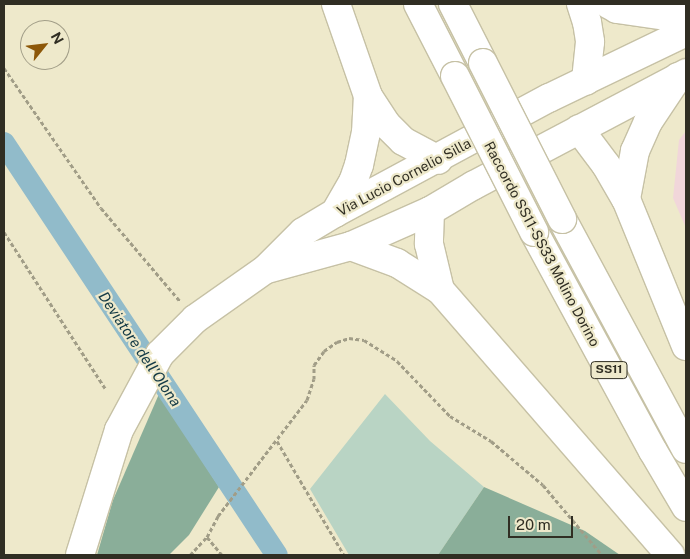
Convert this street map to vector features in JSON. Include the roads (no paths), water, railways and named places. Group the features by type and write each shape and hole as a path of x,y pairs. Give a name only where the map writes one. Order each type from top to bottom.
{"main road":[{"path":"336,4 368,96 386,124 403,141 438,160 474,185"},
{"name":"Raccordo SS11-SS33 Molino Dorino","path":"418,4 534,232 653,451 686,507"},
{"name":"SS11","path":"453,4 562,219 686,449"},
{"path":"579,129 590,42 587,22 581,4"},
{"path":"608,4 617,9 686,19"},
{"name":"Via Lucio Cornelio Silla","path":"80,555 118,430 160,354 192,322 266,269 303,232 335,213 438,160 550,98 686,32"},
{"path":"626,199 635,151 648,122 682,75"},
{"name":"Via Lucio Cornelio Silla","path":"266,269 351,246 430,211 474,185 682,75"},
{"path":"335,213 353,182 359,165 366,133 368,96"},
{"path":"550,98 579,129 606,165 626,199 686,346"},
{"path":"438,160 432,186 429,244 440,290"},
{"path":"351,246 397,263 440,290 670,555"}],"waterway":[{"name":"Deviatore dell'Olona","path":"4,143 277,555"}]}
